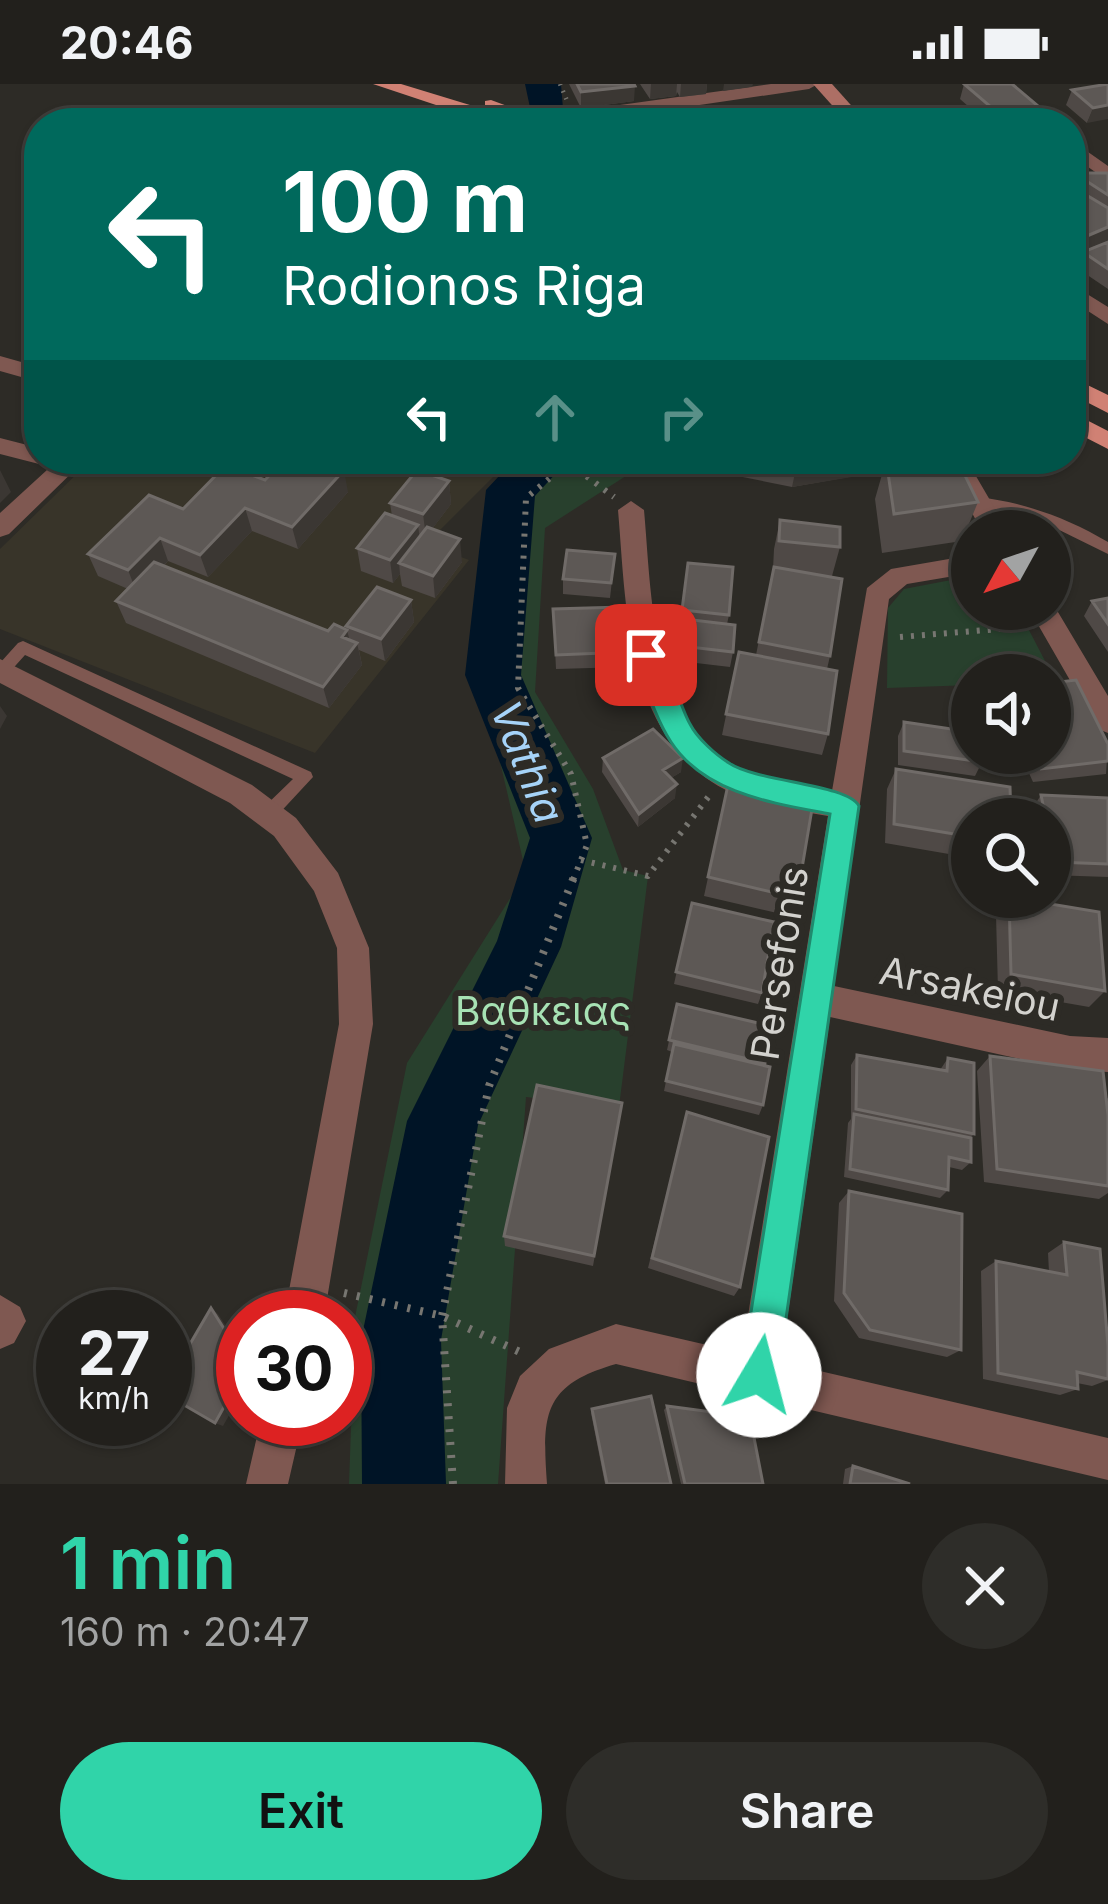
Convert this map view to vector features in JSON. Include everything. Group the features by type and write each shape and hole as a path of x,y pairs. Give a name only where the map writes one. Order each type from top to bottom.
{"main road":[{"path":"382,84 460,108"},
{"path":"429,84 500,108"}],"street":[{"path":"617,108 809,84"},
{"path":"823,84 845,108"},
{"path":"0,528 58,474"},
{"path":"963,474 983,510"},
{"path":"631,510 646,655 682,736 726,775 761,789 845,806"},
{"name":"Persefonis","path":"759,1375 876,595 900,575 951,567"},
{"path":"1055,630 1108,721"},
{"path":"1,671 241,794 285,827 327,883 353,948 356,1024 309,1290"},
{"name":"Arsakeiou","path":"816,998 1070,1053 1108,1055"},
{"path":"0,1315 6,1321 0,1329"},
{"path":"526,1484 520,1426 531,1390 580,1352 616,1344 1108,1459"},
{"path":"268,1484 276,1446"}],"lane":[{"path":"979,502 1017,506 1052,518 1108,550"},
{"path":"1,671 22,647 304,777 268,814"}],"path":[{"path":"453,1484 442,1316 489,1086 587,845 571,774 518,688 526,498 555,474"},
{"path":"587,474 631,510"},
{"path":"869,639 951,629"},
{"path":"581,860 648,876 726,775"},
{"path":"372,1300 442,1316 557,1370"}],"shaded area":[{"path":"77,474 496,474 426,544 469,560 315,753 0,629 0,549"}],"green space":[{"name":"Βαθκειας","path":"505,474 629,474 545,528 535,692 593,789 623,870 648,876 619,1107 526,1097 498,1484 349,1484 350,1446 372,1446 372,1290 361,1290 407,1063 526,873 479,672 490,491"},
{"path":"951,580 951,630 1029,630 1041,654 951,654 951,686 887,688 888,608 904,589"}],"building":[{"path":"577,84 634,84 635,86 581,92"},
{"path":"964,84 1012,84 1040,108 992,108"},
{"path":"1108,84 1108,105 1093,108 1072,90"},
{"path":"1086,173 1108,173 1108,195 1086,181"},
{"path":"1086,195 1108,208 1108,227 1086,236"},
{"path":"1108,242 1108,269 1086,254"},
{"path":"217,474 249,474 265,480 271,474 340,474 292,527 245,508 200,555 160,538 128,570 88,554 149,495 183,509"},
{"path":"414,474 449,481 423,514 390,503"},
{"path":"888,474 964,474 978,502 894,514"},
{"path":"385,513 418,525 390,560 357,548"},
{"path":"780,520 840,527 840,547 779,541"},
{"path":"427,527 460,539 433,576 399,563"},
{"path":"567,550 615,554 611,583 563,579"},
{"path":"154,562 328,631 334,624 347,630 342,637 357,643 323,687 116,601"},
{"path":"688,563 733,567 729,615 682,610"},
{"path":"774,567 842,579 830,656 759,642"},
{"path":"377,587 411,600 381,639 346,626"},
{"path":"1108,598 1108,624 1092,601"},
{"path":"622,607 627,652 556,655 553,609"},
{"path":"684,619 735,625 733,652 681,646"},
{"path":"739,652 837,671 828,734 726,714"},
{"path":"1076,680 1108,744 1108,761 1071,765 1071,681"},
{"path":"904,722 951,729 951,758 904,751"},
{"path":"653,729 683,758 663,770 677,784 639,814 603,758"},
{"path":"896,769 1010,787 1010,798 951,798 951,834 894,824"},
{"path":"728,785 813,803 797,898 708,877"},
{"path":"1041,795 1108,798 1108,864 1071,863 1071,798"},
{"path":"692,903 774,922 762,993 676,972"},
{"path":"1071,907 1099,912 1105,991 1011,974 1010,918 1071,918"},
{"path":"677,1004 771,1026 765,1063 669,1040"},
{"path":"674,1044 770,1067 763,1105 666,1081"},
{"path":"857,1055 947,1071 948,1058 974,1063 974,1134 856,1109"},
{"path":"990,1056 1103,1071 1108,1186 997,1169"},
{"path":"537,1085 622,1103 594,1256 504,1236"},
{"path":"687,1112 769,1137 740,1287 652,1258"},
{"path":"854,1114 971,1138 971,1162 949,1157 948,1190 850,1169"},
{"path":"849,1191 962,1214 961,1350 870,1330 844,1293"},
{"path":"1064,1242 1100,1249 1108,1379 1077,1372 1078,1389 998,1373 996,1261 1067,1275"},
{"path":"211,1308 216,1316 215,1423 192,1410 192,1341"},
{"path":"651,1396 671,1484 607,1484 592,1409"},
{"path":"667,1406 750,1417 763,1484 685,1484"},
{"path":"853,1466 910,1484 850,1484"}],"waterway":[{"name":"Vathia","path":"543,84 545,108"},
{"name":"Vathia","path":"404,1484 401,1340 443,1121 528,947 561,838 493,675 511,490 529,474"}],"route":[{"path":"646,655 682,736 720,772 761,789 845,806 759,1375"}]}
